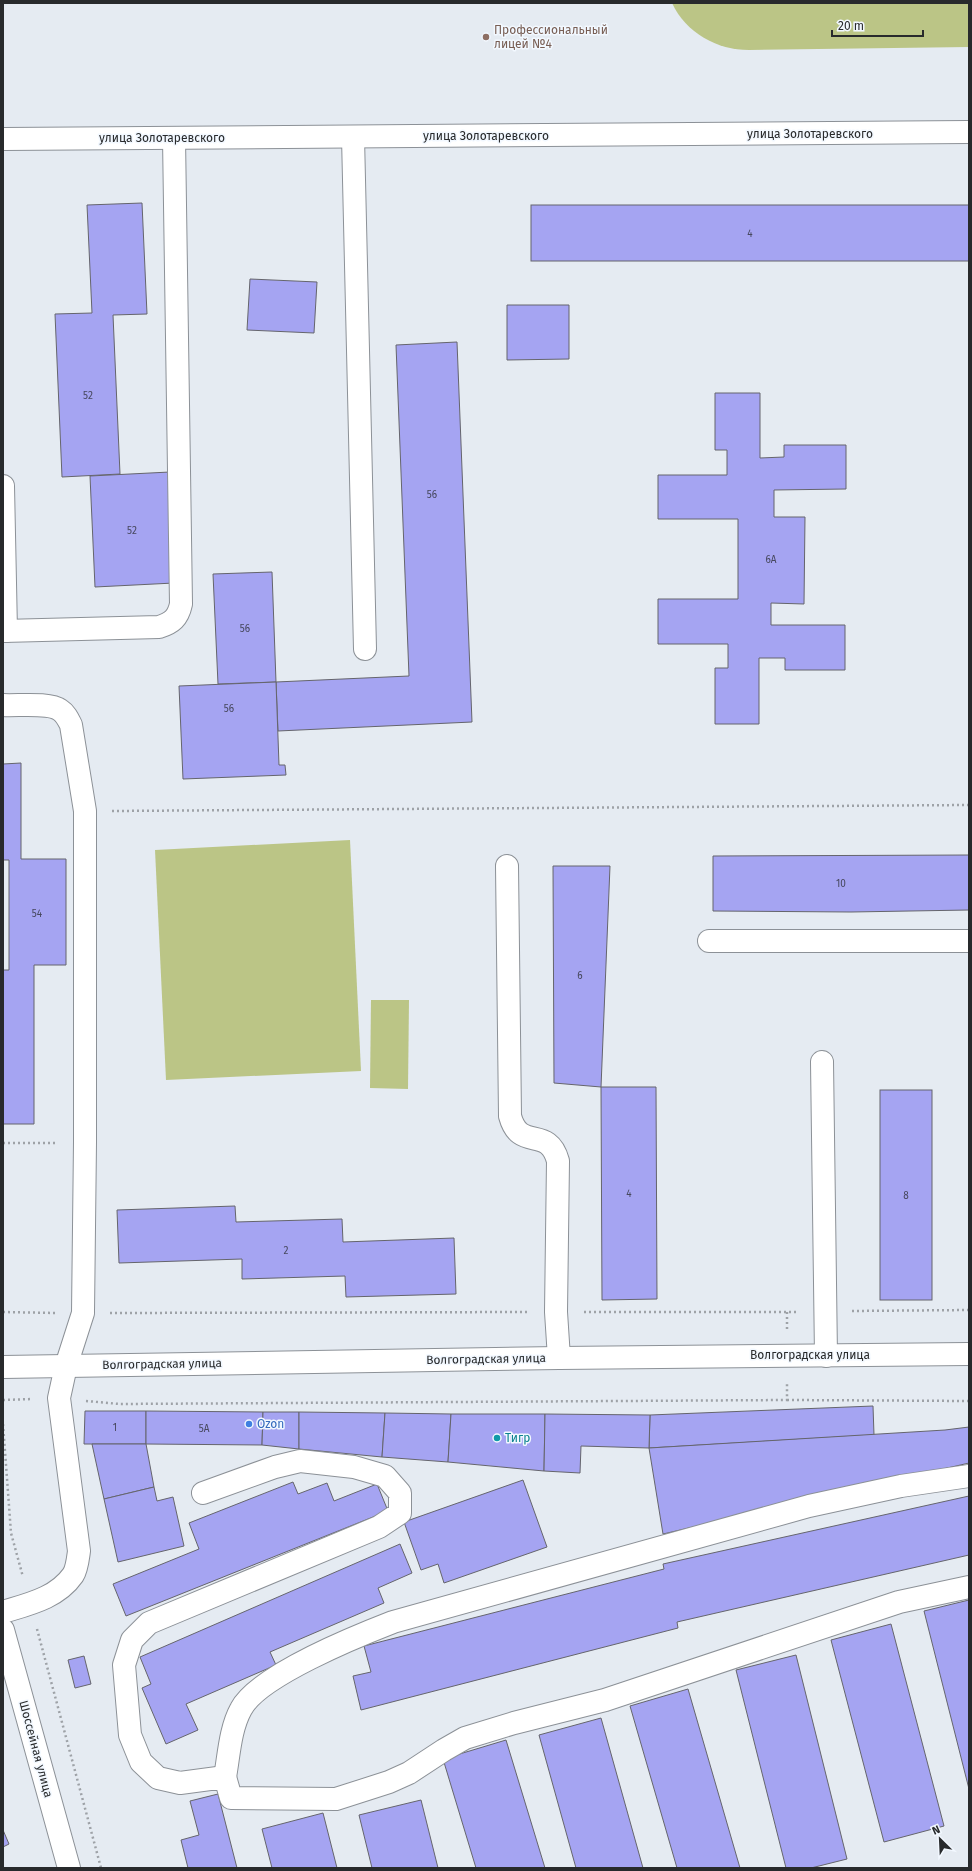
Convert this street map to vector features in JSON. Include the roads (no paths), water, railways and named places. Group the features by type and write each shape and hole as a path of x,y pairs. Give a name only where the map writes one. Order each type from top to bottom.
{"street":[{"name":"улица Золотаревского","path":"3,139 969,132"},
{"path":"354,137 365,649"},
{"path":"3,486 4,631 159,627 170,624 178,615 181,604 174,138"},
{"path":"3,705 49,706 59,709 66,716 71,725 86,812 83,1313 66,1366 59,1398 79,1551 74,1574 56,1593 31,1604 3,1612"},
{"path":"507,866 510,1116 513,1127 521,1135 548,1142 555,1150 558,1161 556,1312 559,1358"},
{"path":"709,941 969,941"},
{"path":"822,1062 826,1356"},
{"name":"Волгоградская улица","path":"3,1367 559,1358 969,1354"},
{"path":"203,1493 300,1461 354,1467 385,1476 400,1493 400,1513 379,1527 149,1623 132,1640 124,1664 124,1672 130,1735 141,1762 158,1778 180,1783 225,1777"},
{"path":"969,1476 901,1486 809,1506 393,1622 361,1635 277,1676 255,1691 241,1708 233,1732 225,1777 231,1798 336,1799 389,1782 409,1773 465,1738 514,1723 605,1700 899,1602 969,1587"},
{"name":"Шоссейная улица","path":"3,1630 10,1681 69,1868"}],"place":[{"name":"Профессиональный лицей №4","path":"486,37"},
{"name":"Ozon","path":"249,1424"},
{"name":"Тигр","path":"497,1438"}]}
